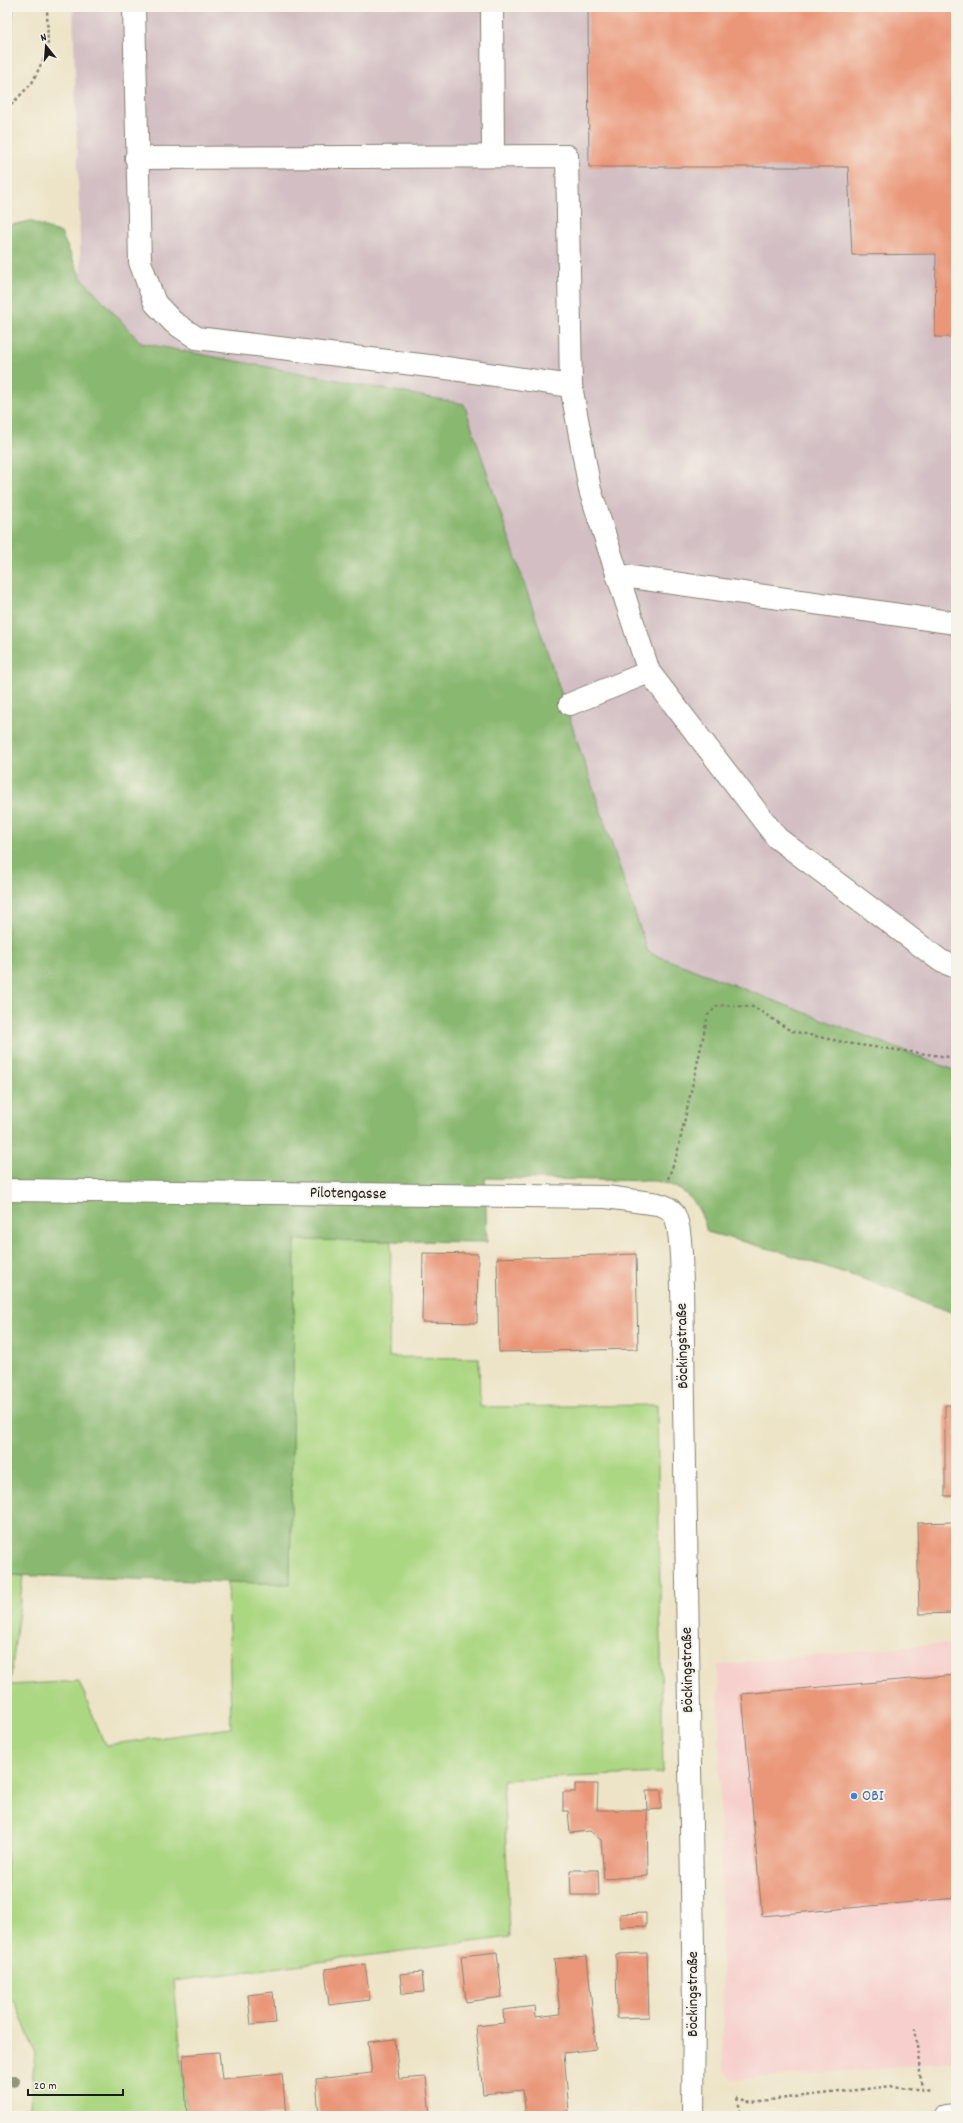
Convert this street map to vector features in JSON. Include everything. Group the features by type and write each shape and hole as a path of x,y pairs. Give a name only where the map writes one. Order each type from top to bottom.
{"street":[{"path":"134,7 136,158 140,262 155,303 173,322 197,338 438,367 571,386"},
{"path":"492,7 493,156"},
{"path":"136,158 567,156 571,386 590,490 649,672 777,838 941,961 956,967"},
{"path":"617,575 956,623"},
{"path":"570,704 649,672"},
{"name":"Pilotengasse","path":"7,1190 606,1197 658,1204 671,1210 677,1225"},
{"name":"Böckingstraße","path":"677,1225 682,1284 694,2007 693,2116"},
{"path":"946,2116 956,2115"}],"path":[{"path":"7,109 32,83 48,50 47,7"},
{"path":"658,1204 677,1154 708,1015 718,1005 754,1008 791,1031 852,1044 956,1058"},
{"path":"915,2028 922,2090"},
{"path":"742,2116 736,2098 752,2102 892,2086 939,2092"}],"shaded area":[{"path":"73,7 956,7 956,1071 648,953 464,404 141,343 81,277"},
{"path":"956,1642 956,2062 732,2080 724,2067 718,1665"}],"green space":[{"path":"7,7 13,7 12,37 7,56"},
{"path":"30,221 61,233 81,277 141,343 464,404 648,952 956,1071 956,1314 863,1279 785,1253 707,1232 700,1212 690,1198 675,1187 666,1183 655,1181 485,1178 487,1242 295,1240 290,1584 7,1575 7,226"},
{"path":"295,1240 391,1241 389,1357 479,1358 480,1407 657,1405 663,1773 503,1780 510,1937 174,1981 187,2116 29,2116 35,2052 15,2002 7,1997 7,1575 23,1576 10,1685 79,1681 105,1745 231,1728 228,1582 290,1584"}],"building":[{"path":"588,7 956,7 956,337 935,337 936,254 852,255 848,167 589,167"},
{"path":"423,1253 478,1254 477,1323 422,1322"},
{"path":"636,1254 638,1349 499,1352 497,1258"},
{"path":"945,1405 956,1405 956,1496 945,1496"},
{"path":"956,1522 956,1613 919,1614 917,1523"},
{"name":"OBI","path":"956,1675 956,1898 762,1916 742,1694"},
{"path":"575,1784 598,1784 597,1810 647,1810 648,1876 604,1879 601,1840 590,1831 570,1833 568,1811 563,1811 563,1792 575,1792"},
{"path":"646,1790 661,1790 661,1809 647,1810"},
{"path":"570,1870 598,1870 599,1895 571,1895"},
{"path":"646,1913 646,1926 620,1927 620,1914"},
{"path":"497,1952 502,1997 466,2002 461,1956"},
{"path":"647,1953 649,2017 617,2018 616,1954"},
{"path":"587,1956 596,2049 564,2053 569,2111 526,2116 523,2090 483,2094 476,2026 504,2023 503,2010 535,2006 536,2017 560,2014 554,1959"},
{"path":"365,1964 370,2000 329,2005 325,1969"},
{"path":"422,1972 424,1992 402,1994 400,1974"},
{"path":"273,1992 276,2023 251,2025 248,1995"},
{"path":"395,2039 399,2079 426,2077 430,2116 319,2116 316,2079 372,2073 368,2042"},
{"path":"219,2052 222,2079 282,2073 286,2116 187,2116 183,2055"}],"place":[{"name":"OBI","path":"854,1796"}]}
